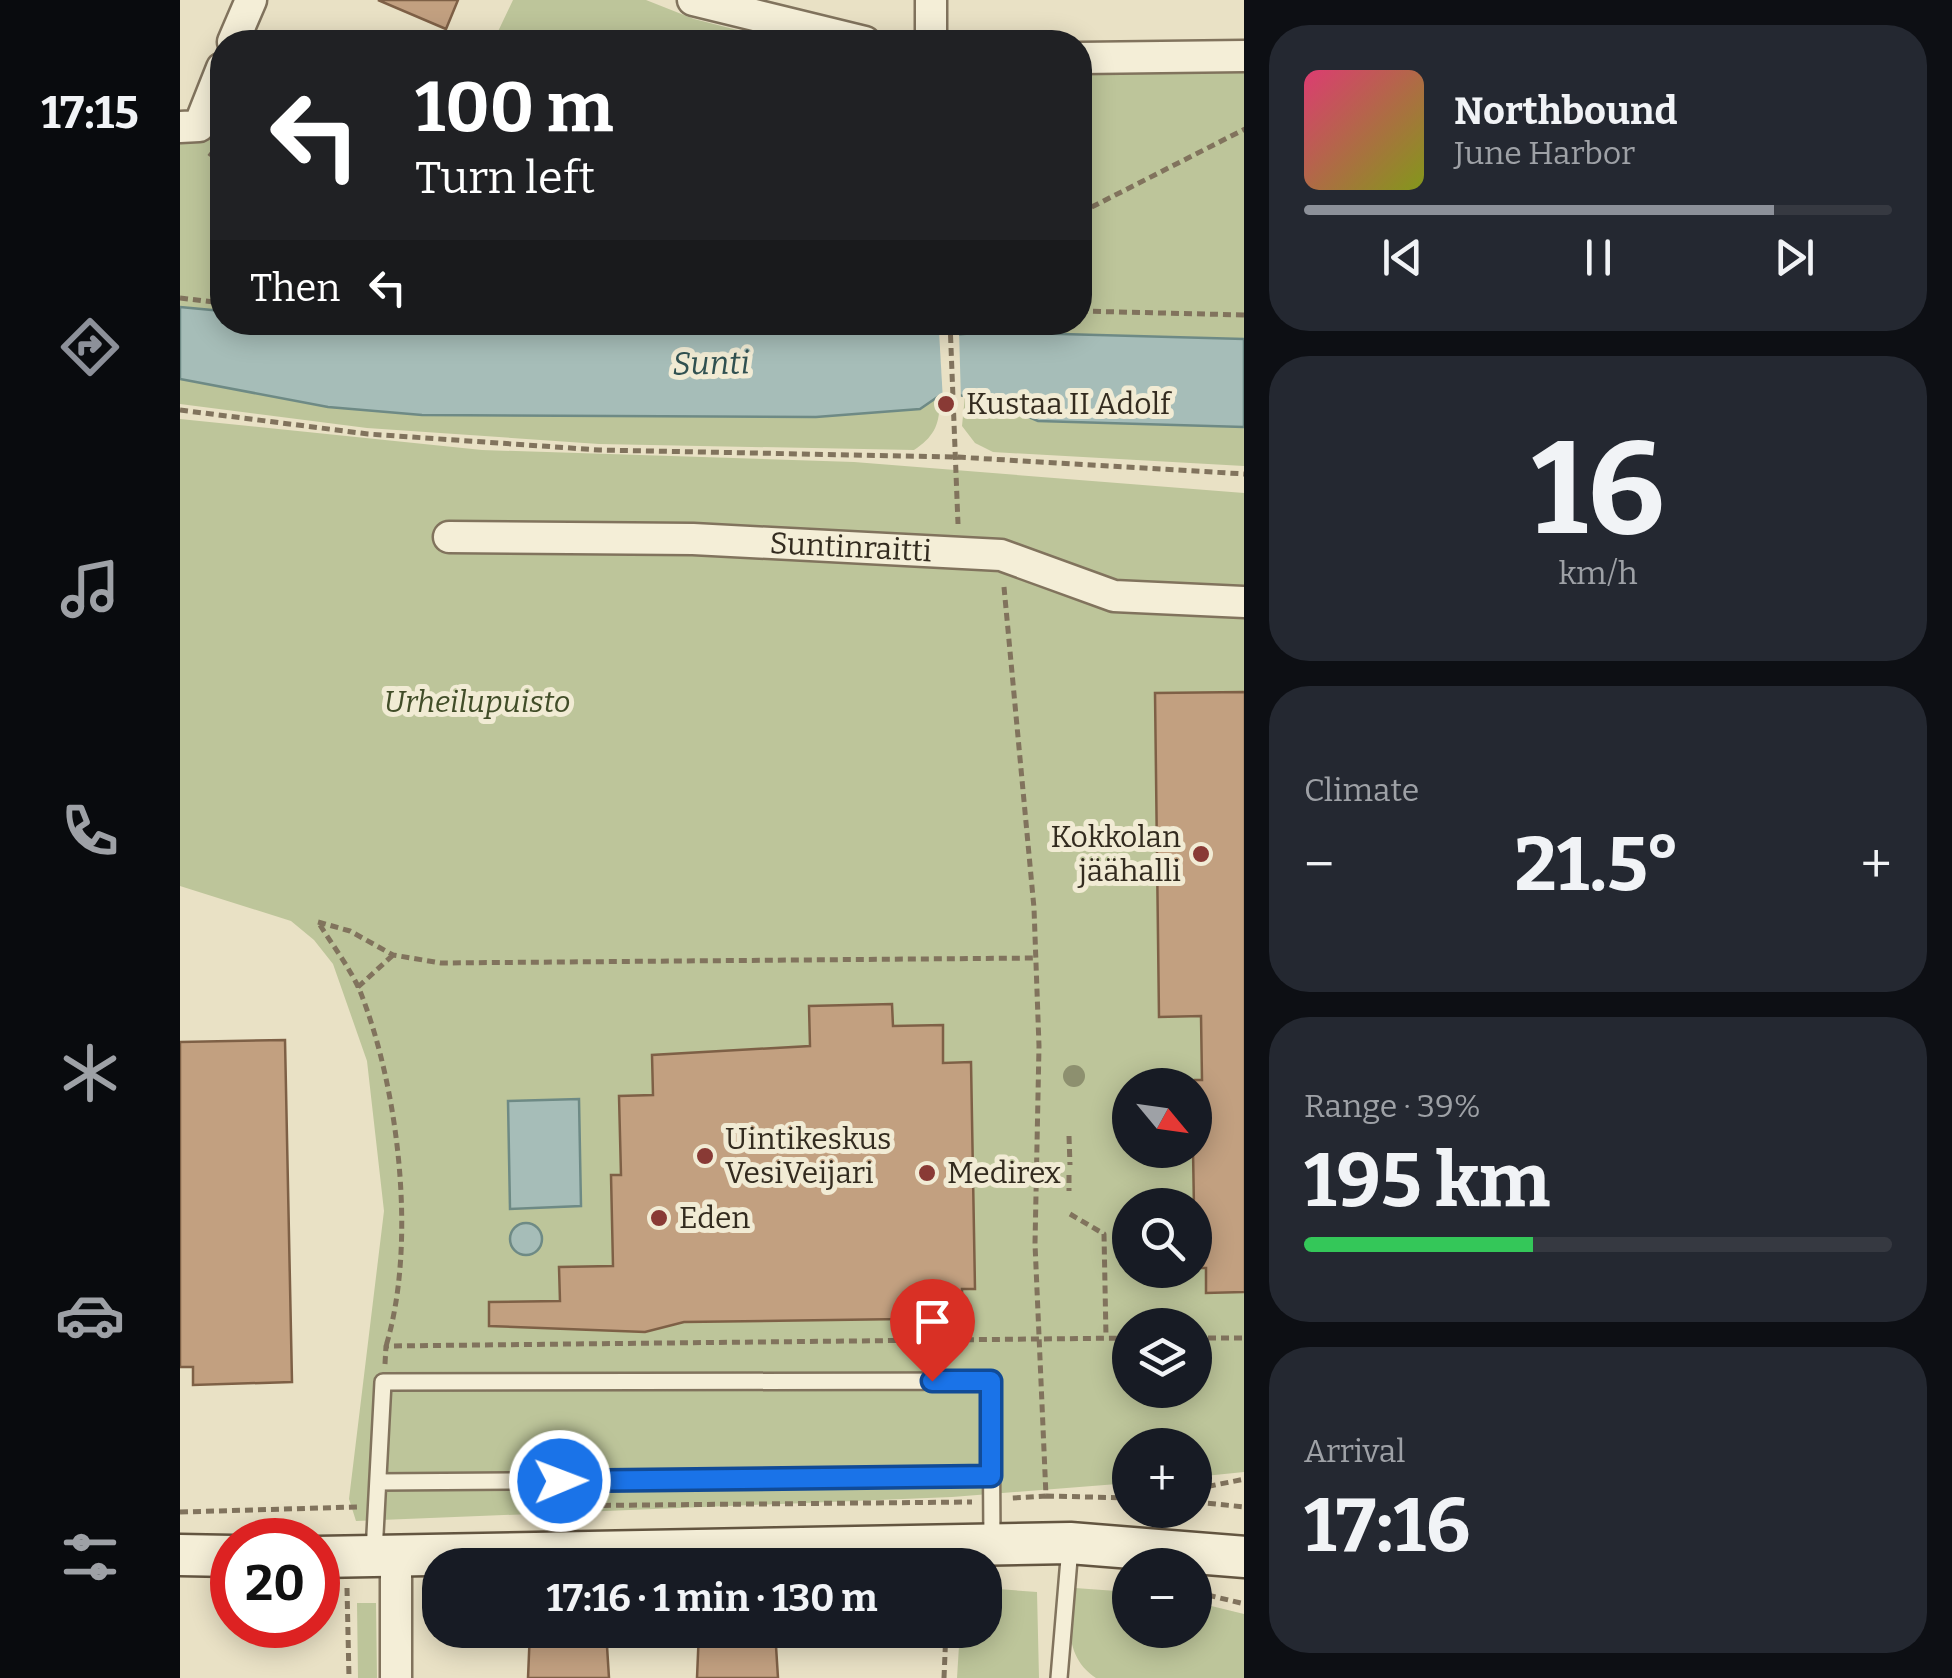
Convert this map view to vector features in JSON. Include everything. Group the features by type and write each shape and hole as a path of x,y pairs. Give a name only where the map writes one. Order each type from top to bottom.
{"main road":[{"path":"358,1563 1070,1543 1244,1557"},
{"path":"180,1554 210,1555"}],"street":[{"path":"238,30 250,0"},
{"path":"693,0 816,30"},
{"path":"930,0 931,30"},
{"path":"1092,58 1244,56"},
{"path":"190,126 210,90"},
{"name":"Suntinraitti","path":"449,537 693,539 1001,555 1114,596 1244,602"},
{"path":"358,1563 396,1678"}],"lane":[{"path":"358,1563 378,1482 383,1382 991,1381 992,1544"},
{"path":"378,1482 991,1476"},
{"path":"1059,1678 1070,1543"}],"path":[{"path":"1092,207 1244,129"},
{"path":"180,298 210,302"},
{"path":"1092,311 1244,315"},
{"path":"949,335 959,536"},
{"path":"180,410 368,434 599,450 956,457 1244,474"},
{"path":"1003,576 1036,958 1035,1244 1041,1337"},
{"path":"383,1382 401,1247 396,1160 382,1059 358,987 318,922 350,931 393,955 441,963 1036,958"},
{"path":"358,987 393,955"},
{"path":"1070,1136 1070,1164"},
{"path":"1069,1175 1070,1191"},
{"path":"1070,1214 1104,1234 1106,1338"},
{"path":"386,1346 1112,1338"},
{"path":"1212,1338 1244,1338"},
{"path":"1212,1486 1244,1480"},
{"path":"1046,1496 1112,1498"},
{"path":"1212,1504 1244,1507"},
{"path":"349,1678 358,1563"},
{"path":"1212,1596 1244,1604"},
{"path":"944,1678 945,1648"}],"green space":[{"path":"513,0 646,0 694,19 738,30 499,30"},
{"path":"1092,48 1244,48 1244,339 1065,335 1092,335"},
{"path":"210,137 210,310 180,307 180,141"},
{"path":"180,379 328,407 920,409 939,396 939,405 932,433 914,450 599,444 367,428 180,404"},
{"path":"965,396 982,397 1038,421 1244,427 1244,466 993,452 975,443 962,426"},
{"name":"Urheilupuisto","path":"180,419 482,450 854,462 1244,493 1244,1472 1212,1475 1212,1428 1112,1428 1112,1484 952,1497 356,1521 349,1499 384,1211 367,1061 333,964 314,940 291,921 180,886"},
{"path":"1075,1588 1112,1591 1112,1648 1212,1648 1212,1606 1244,1614 1244,1678 1096,1678 1073,1649 1071,1613"},
{"path":"1002,1589 1037,1592 1039,1678 957,1678 959,1648 1002,1648"},
{"path":"357,1603 376,1603 377,1678 358,1678"}],"water":[{"name":"Sunti","path":"180,307 210,310 210,335 1092,335 1244,339 1244,427 1038,421 982,397 953,395 939,396 920,409 816,417 422,415 328,407 180,379"},
{"path":"579,1099 581,1206 510,1209 508,1101"},
{"path":"526,1223 537,1228 542,1239 537,1250 526,1255 515,1250 510,1239 515,1228"}],"pier":[{"path":"939,335 959,335 961,401 943,401"}],"building":[{"path":"378,0 458,0 446,29"},
{"name":"Kokkolan jäähalli","path":"1244,692 1244,1292 1206,1293 1206,1288 1212,1288 1212,1188 1194,1188 1193,1168 1212,1168 1212,1068 1202,1068 1201,1016 1159,1017 1155,693"},
{"name":"Uintikeskus VesiVeijari","path":"892,1004 893,1026 943,1025 943,1063 971,1062 975,1289 962,1289 962,1304 902,1305 902,1319 684,1322 645,1332 489,1326 489,1302 560,1301 559,1267 613,1266 611,1175 621,1175 619,1096 653,1095 652,1055 810,1046 809,1006"},
{"path":"285,1040 292,1382 193,1385 193,1367 180,1367 180,1042"},
{"path":"529,1648 607,1648 609,1678 528,1678"},
{"path":"698,1648 776,1648 778,1678 697,1678"}],"place":[{"name":"Kustaa II Adolf","path":"946,404"},
{"name":"Kokkolan jäähalli","path":"1201,854"},
{"name":"Uintikeskus VesiVeijari","path":"705,1156"},
{"name":"Medirex","path":"927,1173"},
{"name":"Eden","path":"659,1218"}],"route":[{"path":"560,1481 991,1476 991,1381 932,1381"}]}
